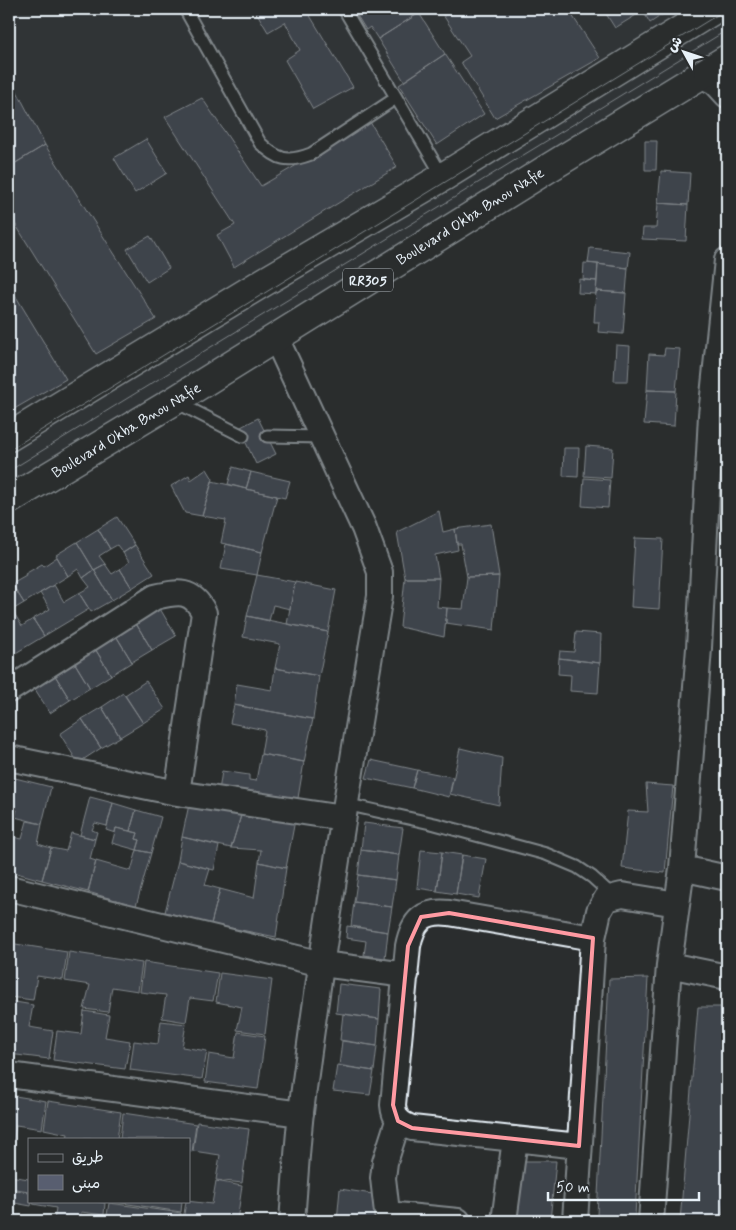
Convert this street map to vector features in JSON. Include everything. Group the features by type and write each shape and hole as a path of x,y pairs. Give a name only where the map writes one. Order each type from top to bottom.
{"main road":[{"path":"9,438 264,282 443,177 715,9"},
{"name":"Boulevard Okba Bnou Nafie","path":"9,500 174,401 546,169 702,76 727,59"}],"street":[{"path":"702,76 715,82 727,95"},
{"path":"651,1221 669,965 682,868 700,648 711,415 727,260"},
{"path":"276,338 353,501 380,572 380,596 344,811 301,1114 292,1221"},
{"path":"9,690 155,597 175,592 188,595 196,601 204,613 177,793"},
{"path":"9,758 177,793 344,811"},
{"path":"682,868 727,878"},
{"path":"9,888 322,964 406,975"},
{"path":"575,1221 593,938 602,904 606,899 622,895 677,904"},
{"path":"579,1146 412,1128 398,1121 393,1105 410,935 421,918 432,912 449,912 593,938"},
{"path":"669,965 727,977"},
{"path":"9,1075 301,1114"},
{"path":"398,1121 385,1162 383,1178 388,1218 458,1221"},
{"path":"504,1221 515,1139"}],"lane":[{"path":"185,9 260,143 279,158 287,160 299,159 311,154 396,98"},
{"path":"344,9 443,177"},
{"path":"174,401 243,436"},
{"path":"267,436 323,437"},
{"path":"344,811 435,824 546,854 577,867 592,877 613,896"}],"highlighted area":[{"path":"449,913 593,938 579,1146 412,1128 398,1121 393,1105 408,946 421,917"}],"shaded area":[{"path":"9,9 727,9 727,49 9,513"}],"building":[{"path":"306,9 353,87 313,109 285,60 300,50 285,22 268,32 255,10"},
{"path":"353,9 416,9 419,13 378,39 370,27 366,30"},
{"path":"439,9 568,9 600,58 495,118 461,62 470,56"},
{"path":"603,9 646,9 615,28"},
{"path":"646,9 671,9 650,23 643,11"},
{"path":"419,13 445,54 404,81 378,39"},
{"path":"445,54 484,114 437,145 399,85"},
{"path":"9,76 45,145 9,167"},
{"path":"202,98 261,186 370,122 397,167 234,267 217,235 235,225 165,117"},
{"path":"146,139 167,173 135,193 114,158"},
{"path":"645,141 657,141 656,170 645,170"},
{"path":"45,145 156,319 96,354 9,214 9,167"},
{"path":"661,171 690,173 688,205 658,203"},
{"path":"658,203 688,205 686,241 642,239 643,228 656,228"},
{"path":"150,236 169,268 147,282 127,249"},
{"path":"590,248 630,252 628,268 588,263"},
{"path":"584,263 598,264 597,281 583,280"},
{"path":"598,264 628,268 626,293 596,291"},
{"path":"579,279 597,281 596,294 578,293"},
{"path":"9,285 66,379 9,412"},
{"path":"596,291 626,293 623,334 598,332 599,322 594,322"},
{"path":"616,345 630,346 628,381 614,381"},
{"path":"665,348 680,349 676,391 647,390 649,354 664,355"},
{"path":"647,390 676,391 674,426 644,424"},
{"path":"258,418 276,454 256,464 239,428"},
{"path":"586,446 613,448 611,478 584,476"},
{"path":"564,448 579,448 578,477 563,476"},
{"path":"233,467 251,472 246,489 228,484"},
{"path":"207,469 213,479 202,516 185,513 171,486 189,475 191,480"},
{"path":"251,472 290,481 285,498 246,489"},
{"path":"584,478 610,480 608,508 582,506"},
{"path":"212,481 277,496 262,552 221,543 226,520 202,516"},
{"path":"439,511 443,532 455,529 458,550 435,555 439,578 405,578 397,532"},
{"path":"117,517 135,545 123,553 117,545 110,549 98,529"},
{"path":"491,524 499,576 467,577 461,544 457,544 455,529"},
{"path":"98,529 110,549 99,556 105,564 94,570 77,542"},
{"path":"635,538 663,539 659,609 631,607"},
{"path":"77,542 94,570 83,578 78,569 68,576 56,555"},
{"path":"226,544 262,552 257,575 221,569"},
{"path":"135,545 154,574 132,588 120,569 129,562 123,553"},
{"path":"57,557 68,576 24,603 12,584 26,576 25,574 42,564 44,566"},
{"path":"105,564 112,574 120,569 132,588 112,600 94,570"},
{"path":"94,570 112,600 91,612 79,593 90,587 83,578"},
{"path":"257,575 295,582 290,609 273,605 269,621 247,616"},
{"path":"499,576 494,630 446,623 447,608 463,609 467,577"},
{"path":"405,578 439,578 437,607 447,608 444,637 400,627"},
{"path":"295,582 336,590 328,632 287,624"},
{"path":"12,584 24,603 9,612 9,586"},
{"path":"54,585 64,602 79,593 89,609 44,636 33,619 50,609 40,593"},
{"path":"159,607 176,636 152,650 135,622"},
{"path":"12,610 22,626 33,619 44,636 9,657 9,612"},
{"path":"247,616 328,632 319,676 275,668 280,644 243,637"},
{"path":"135,622 152,650 132,662 115,634"},
{"path":"576,632 601,634 600,663 559,658 560,651 574,652"},
{"path":"115,634 132,662 111,675 94,647"},
{"path":"94,647 111,675 90,688 73,660"},
{"path":"559,658 600,663 598,693 570,691 571,675 558,674"},
{"path":"73,660 90,688 70,700 53,672"},
{"path":"275,668 319,676 313,719 234,705 237,684 272,690"},
{"path":"53,672 70,700 50,713 33,686"},
{"path":"146,681 165,709 143,723 125,695"},
{"path":"123,693 143,723 120,737 102,707"},
{"path":"234,705 313,719 304,762 261,754 265,730 230,723"},
{"path":"102,707 120,737 101,748 82,719"},
{"path":"82,719 101,748 78,763 60,734"},
{"path":"460,748 502,758 499,805 450,794"},
{"path":"261,754 304,762 297,804 219,791 222,771 249,775 249,780 256,781"},
{"path":"371,760 417,770 412,788 366,778"},
{"path":"417,770 453,777 449,797 412,788"},
{"path":"9,776 15,778 9,801"},
{"path":"15,778 51,787 42,824 15,817 17,810 9,808"},
{"path":"646,784 673,786 665,873 622,868 628,811 648,812"},
{"path":"90,797 113,803 107,826 95,823 92,830 97,832 95,839 80,835"},
{"path":"190,800 243,809 231,848 182,837"},
{"path":"113,803 136,810 130,831 116,828 115,833 106,830"},
{"path":"243,809 295,820 286,868 259,862 261,850 231,848"},
{"path":"136,810 161,817 151,853 137,850 140,840 136,839 138,833 130,831"},
{"path":"27,821 42,824 38,844 51,848 42,880 9,871 9,836 22,839"},
{"path":"364,823 403,828 399,855 361,850"},
{"path":"116,828 138,833 136,839 140,840 137,850 112,843"},
{"path":"71,833 95,839 90,859 96,861 88,892 42,880 51,848 66,851"},
{"path":"182,837 219,846 214,870 178,861"},
{"path":"137,850 151,853 136,906 88,892 96,861 131,871"},
{"path":"361,850 399,855 396,880 358,875"},
{"path":"421,850 442,852 437,891 417,888"},
{"path":"442,852 462,855 456,894 437,891"},
{"path":"462,855 486,859 479,898 456,894"},
{"path":"178,861 210,869 205,885 220,889 211,924 165,912"},
{"path":"259,862 286,868 276,937 211,924 220,889 254,898"},
{"path":"358,875 396,880 392,907 354,902"},
{"path":"354,902 392,907 388,932 351,926"},
{"path":"347,926 388,932 385,958 364,955 366,941 346,938"},
{"path":"9,943 67,952 63,980 37,976 33,1000 9,997"},
{"path":"69,952 142,963 138,991 112,987 108,1012 84,1009 90,985 65,981"},
{"path":"144,962 218,973 213,1001 190,998 186,1022 162,1018 166,995 140,992"},
{"path":"220,973 272,980 265,1034 237,1030 242,1007 216,1002"},
{"path":"648,978 635,1216 597,1215 609,979"},
{"path":"339,984 381,989 379,1019 336,1013"},
{"path":"9,1001 33,1005 29,1027 53,1031 49,1059 9,1054"},
{"path":"698,1007 727,1007 727,1164 722,1221 680,1221"},
{"path":"84,1011 109,1015 105,1037 130,1041 125,1069 53,1060 57,1031 81,1034"},
{"path":"343,1014 379,1019 377,1046 340,1040"},
{"path":"161,1021 186,1024 182,1047 207,1051 202,1079 130,1070 134,1041 158,1044"},
{"path":"238,1032 265,1036 258,1089 205,1082 209,1054 234,1058"},
{"path":"342,1041 377,1046 374,1071 339,1066"},
{"path":"337,1065 374,1071 370,1095 333,1091"},
{"path":"9,1095 46,1101 42,1129 16,1125 12,1149 9,1148"},
{"path":"48,1101 121,1112 117,1138 67,1138 68,1134 44,1129"},
{"path":"123,1113 196,1124 192,1152 190,1151 190,1138 120,1138"},
{"path":"197,1122 249,1129 242,1183 216,1180 220,1155 193,1151"},
{"path":"9,1150 12,1151 9,1172"},
{"path":"518,1161 556,1161 550,1221 515,1221"},
{"path":"9,1176 28,1179 28,1191 9,1188"},
{"path":"216,1181 242,1186 237,1221 183,1221 186,1202 212,1204"},
{"path":"9,1189 28,1192 28,1202 32,1202 31,1206 9,1202"},
{"path":"340,1189 379,1195 376,1221 337,1221"},
{"path":"34,1202 105,1203 104,1215 81,1212 80,1221 54,1221 56,1208 33,1204"},
{"path":"116,1202 182,1202 181,1212"},
{"path":"109,1203 181,1213 180,1221 132,1221 132,1219 107,1215"}],"tram line":[{"path":"9,450 727,9"},
{"path":"9,471 727,30"}]}
